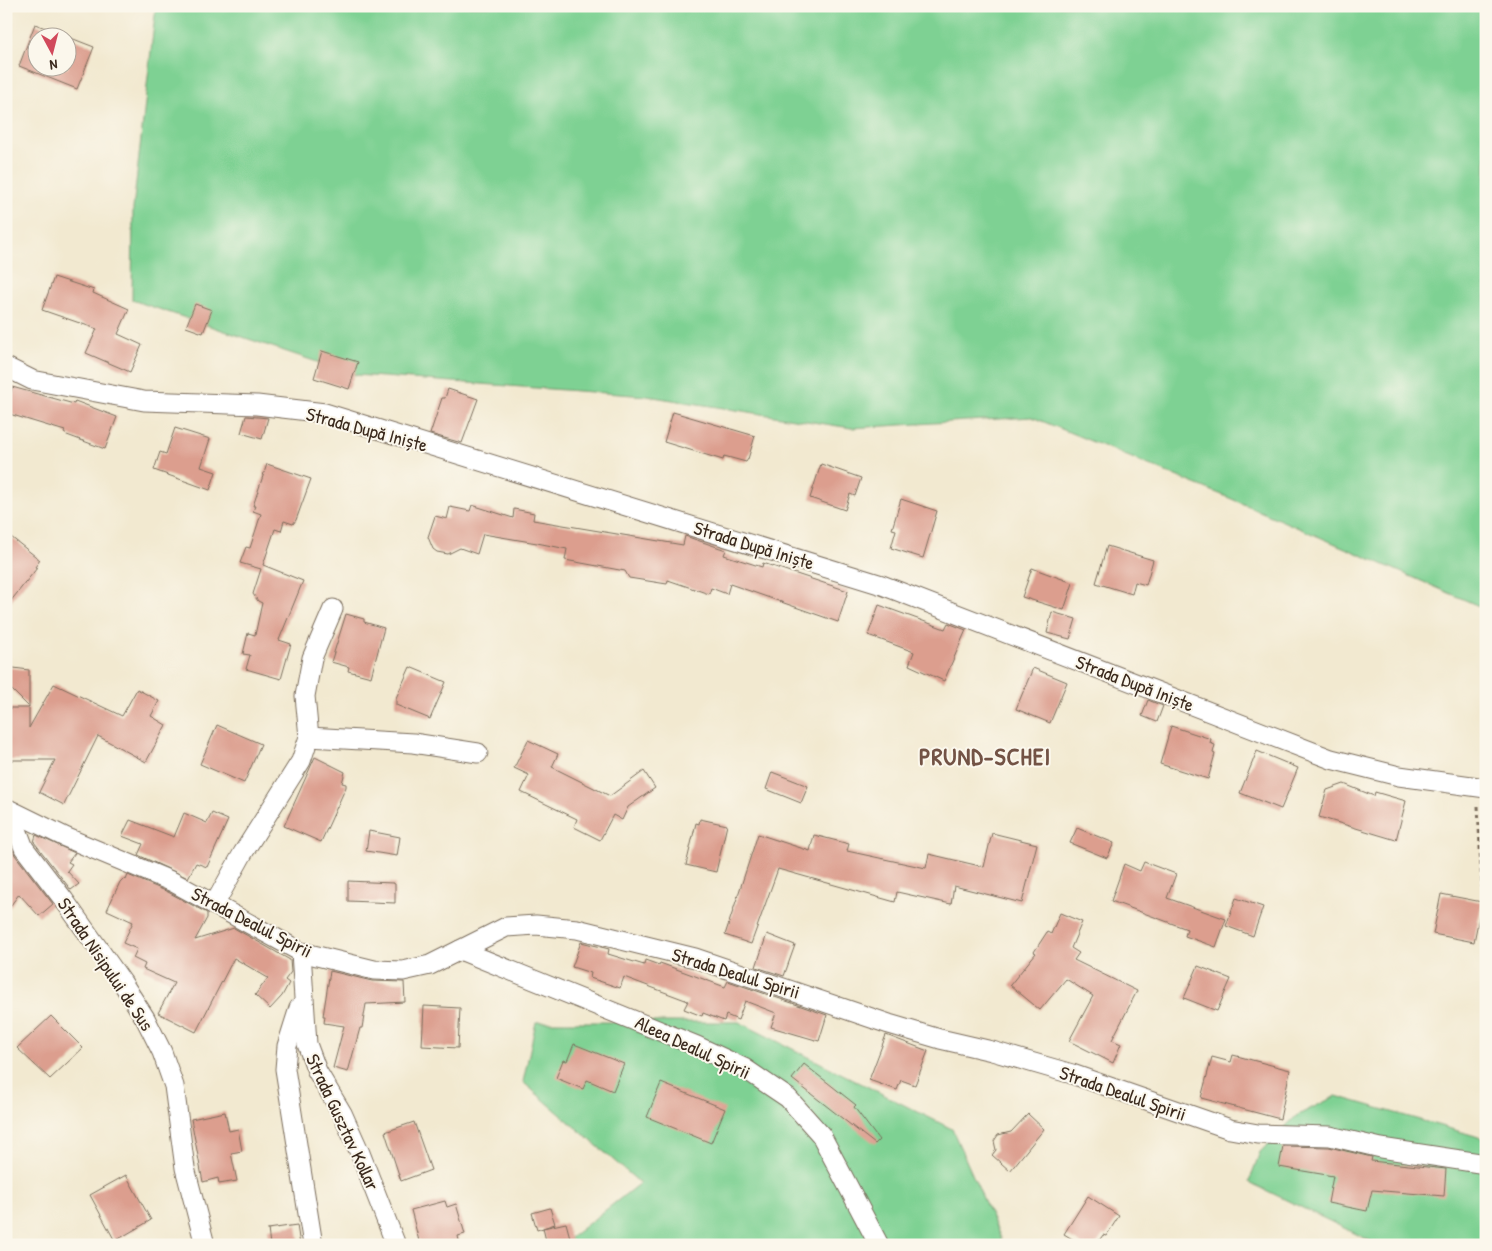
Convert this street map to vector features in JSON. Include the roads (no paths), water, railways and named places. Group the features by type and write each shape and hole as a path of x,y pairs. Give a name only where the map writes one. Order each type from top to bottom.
{"street":[{"name":"Strada După Iniște","path":"6,367 32,380 144,401 257,405 325,413 882,585 1331,759 1399,776 1481,788"},
{"path":"214,905 243,853 301,760 308,737 305,696 312,658 333,609"},
{"path":"308,737 413,743 478,753"},
{"name":"Strada Dealul Spirii","path":"8,810 65,837 173,882 301,952 374,970 403,970 430,965 506,927 536,925 577,929 695,958 889,1024 1063,1072 1230,1129 1258,1134 1330,1136 1380,1148 1486,1164"},
{"name":"Strada Nisipului de Sus","path":"8,810 24,848 64,900 122,982 162,1052 174,1086 185,1168 204,1245"},
{"name":"Aleea Dealul Spirii","path":"460,950 697,1046 744,1068 788,1098 820,1135 879,1245"},
{"name":"Strada Gusztav Kollar","path":"301,952 307,1044 317,1071 353,1137 396,1245"},
{"name":"Strada Gusztav Kollar","path":"303,997 287,1046 285,1069 312,1245"}],"district":[{"name":"PRUND-SCHEI","path":"985,756"}]}
